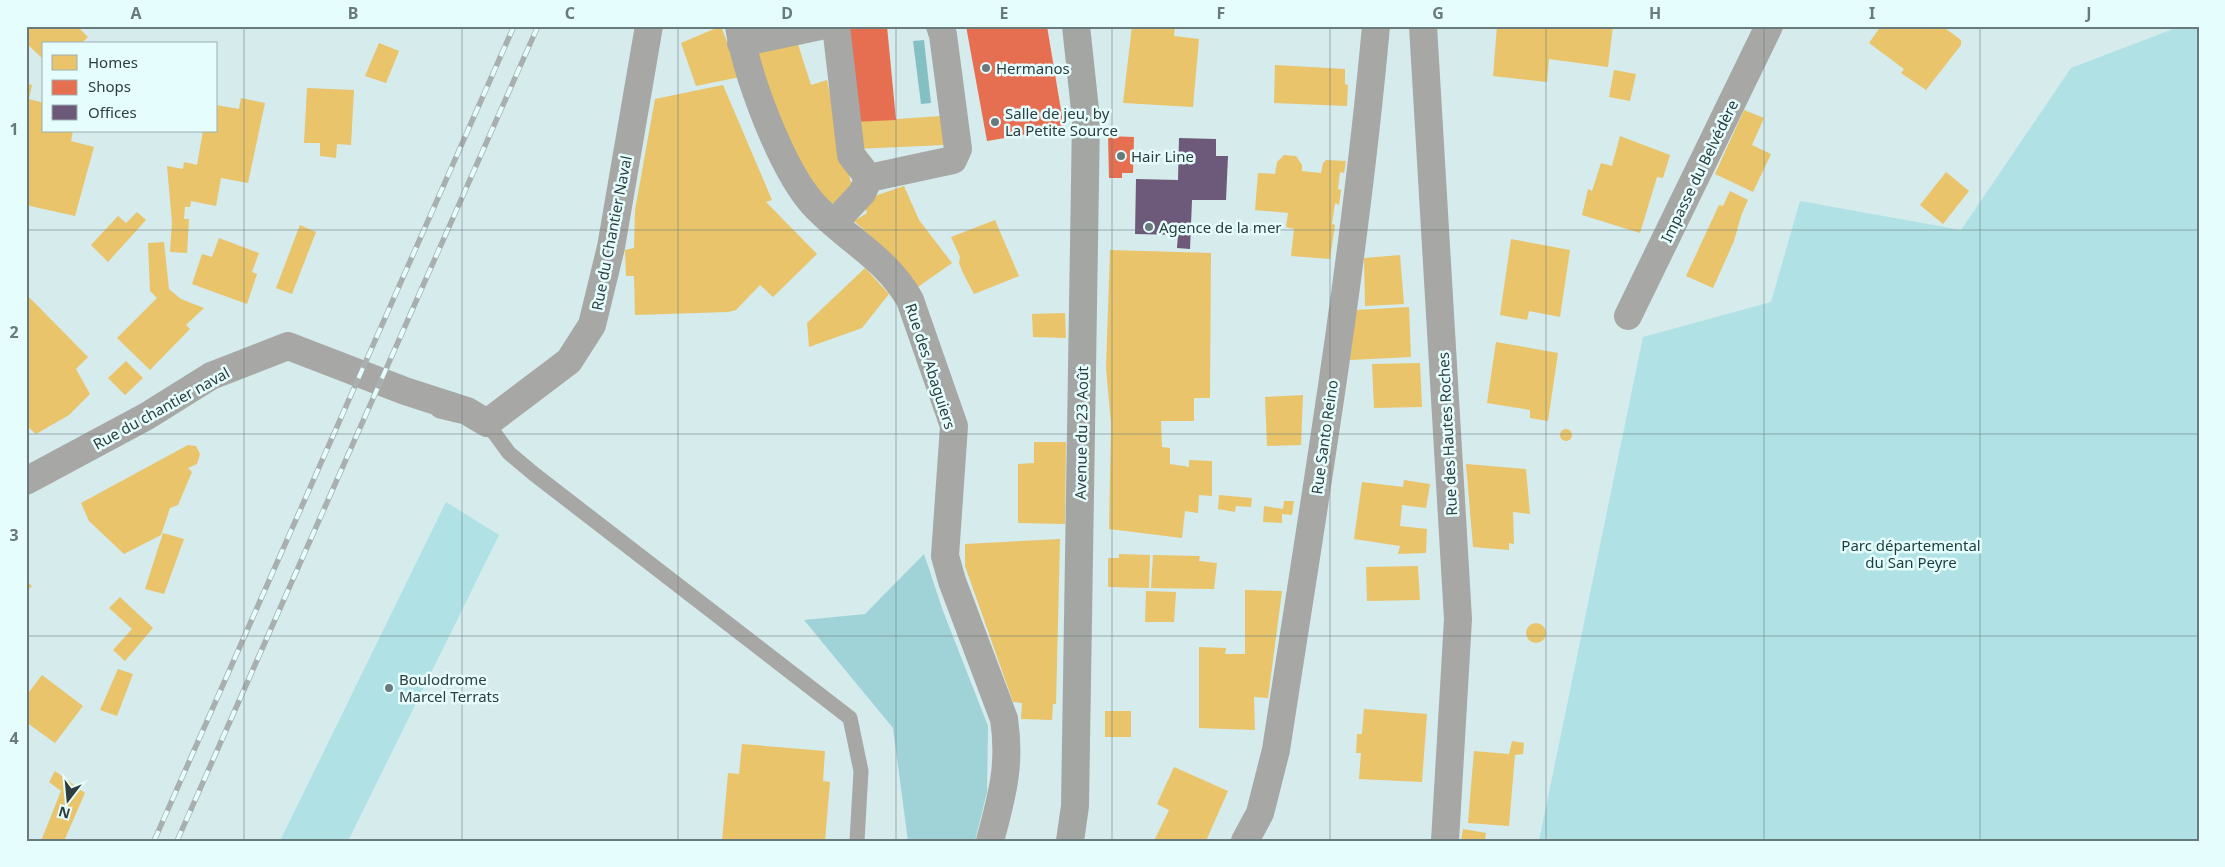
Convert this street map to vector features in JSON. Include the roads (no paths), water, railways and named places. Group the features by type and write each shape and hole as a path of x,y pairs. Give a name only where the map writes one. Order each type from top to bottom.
{"street":[{"name":"Rue du Chantier Naval","path":"465,413 569,361 592,325 611,247 649,26"},
{"path":"740,34 820,26"},
{"path":"836,26 851,155 869,178"},
{"path":"869,178 953,160 958,149 943,35 940,26"},
{"name":"Avenue du 23 Août","path":"1070,841 1075,806 1086,119 1076,26"},
{"name":"Rue Santo Reino","path":"1245,841 1260,813 1276,750 1346,286 1366,133 1376,26"},
{"name":"Rue des Hautes Roches","path":"1423,26 1458,619 1445,841"},
{"name":"Impasse du Belvédère","path":"1628,316 1769,26"},
{"name":"Rue des Abaguiers","path":"740,34 762,108 795,178 813,204 900,281 910,300 954,426 945,556 952,581 1004,718 1007,742 1006,780 990,841"},
{"path":"834,223 862,193 869,178"},
{"name":"Rue du chantier naval","path":"26,481 147,416 211,376 288,346 465,413"}],"lane":[{"path":"465,413 534,474 850,718 861,771 857,841"}],"railway":[{"path":"154,841 514,26"},
{"path":"177,841 538,26"}],"place":[{"name":"Hermanos","path":"986,68"},
{"name":"Salle de jeu, by La Petite Source","path":"995,122"},
{"name":"Hair Line","path":"1121,156"},
{"name":"Agence de la mer","path":"1149,227"},
{"name":"Boulodrome Marcel Terrats","path":"389,688"}],"park label":[{"name":"Parc départemental du San Peyre","path":"1911,554"}]}
